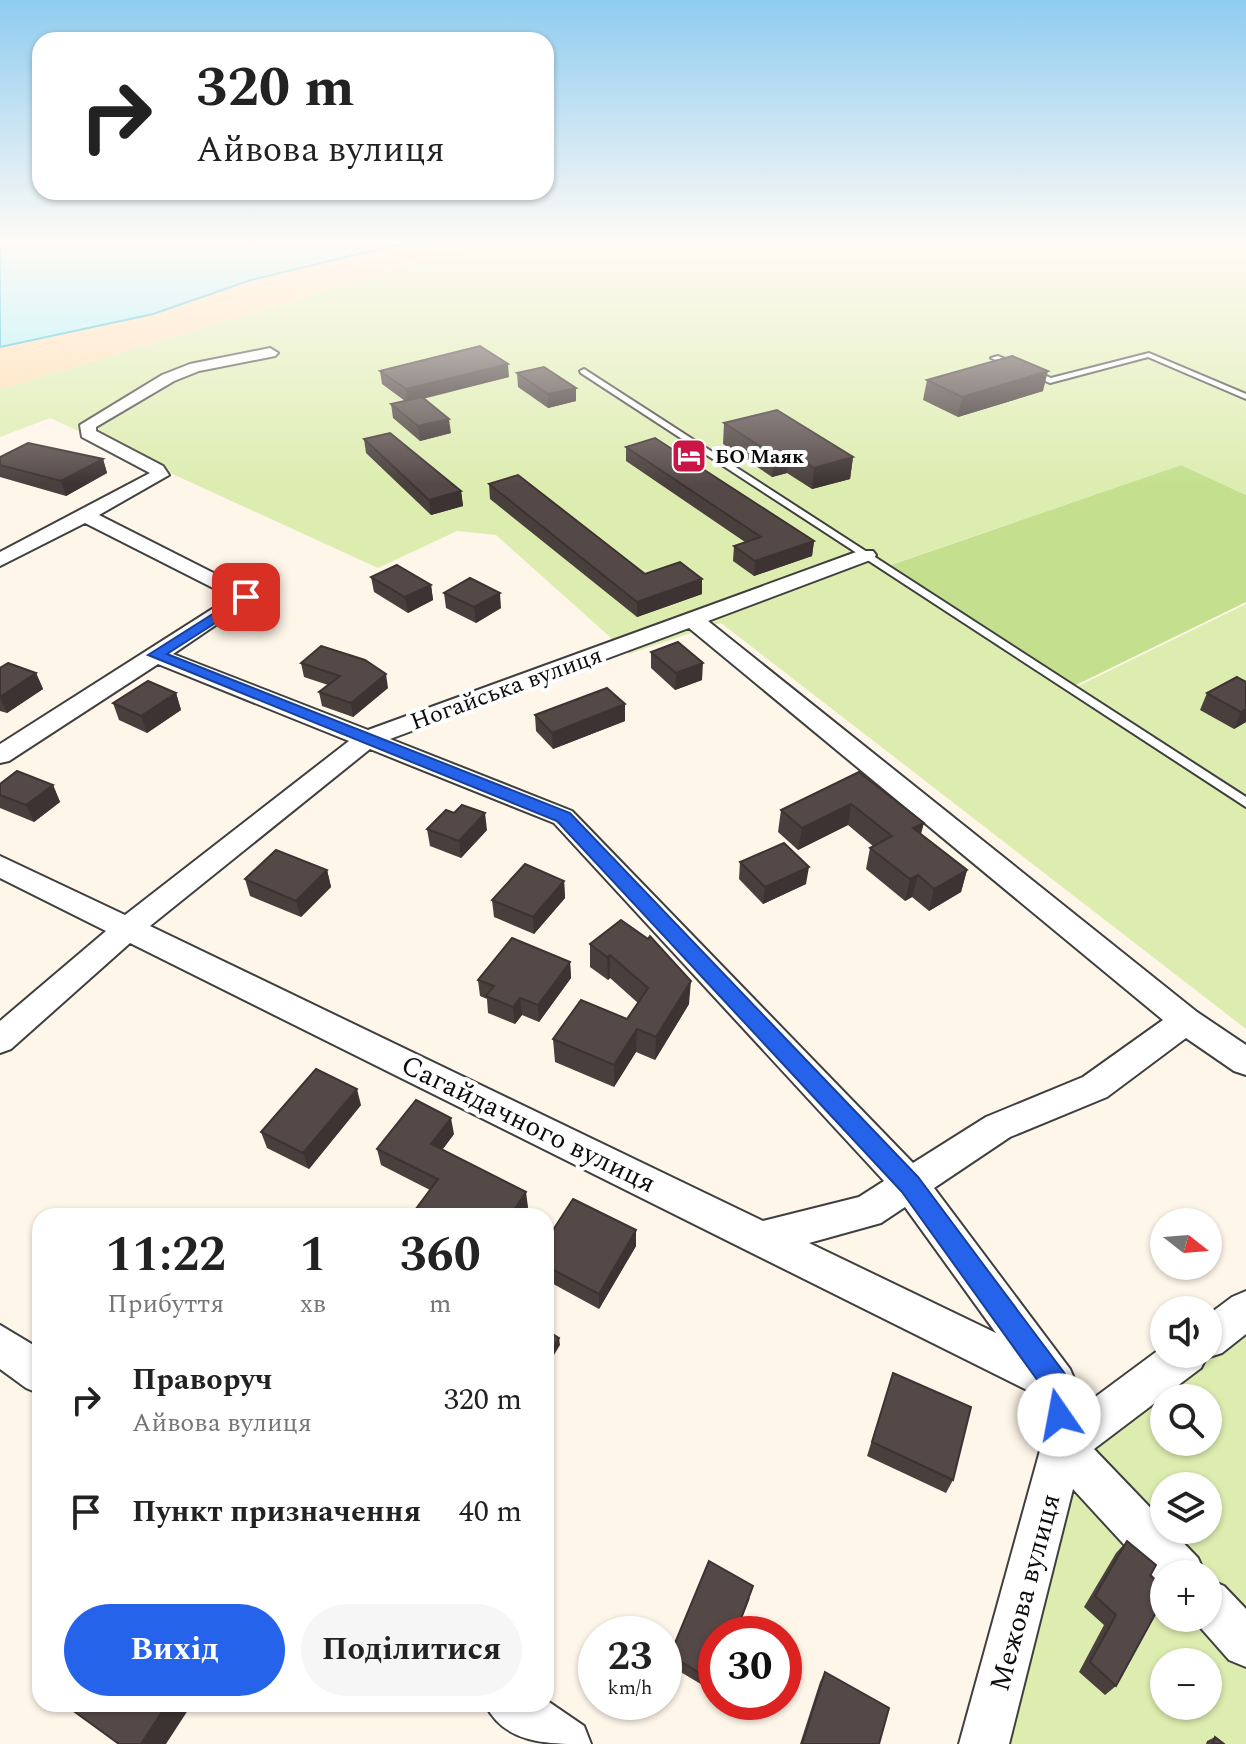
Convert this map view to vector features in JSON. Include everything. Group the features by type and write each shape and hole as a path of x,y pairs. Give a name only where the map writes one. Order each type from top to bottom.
{"street":[{"path":"0,560 160,475 157,470 88,433 88,425 168,378 195,367 270,353"},
{"path":"0,755 246,597 84,515"},
{"name":"Ногайська вулиця","path":"0,1040 128,928 367,739 866,555"},
{"path":"692,619 1186,1021 1246,1062"},
{"path":"156,655 563,817 910,1184 1056,1383"},
{"name":"Сагайдачного вулиця","path":"0,866 1056,1383"},
{"path":"764,1238 868,1211 998,1127 1095,1087 1186,1021"},
{"path":"1222,1328 1246,1310"},
{"path":"0,1345 32,1368"},
{"path":"1168,1368 1062,1447 1169,1560"},
{"name":"Межова вулиця","path":"984,1744 1062,1447 1056,1383"},
{"path":"1222,1617 1246,1643"},
{"path":"520,1712 566,1744"}],"lane":[{"path":"995,358 1050,381 1149,355 1246,397"},
{"path":"584,371 1246,803"}],"green space":[{"name":"БО Маяк","path":"221,322 1246,322 1246,495 1181,465 884,567 1070,690 1246,604 1246,1029 721,623 629,654 496,535 457,531 378,568 50,418 0,437 0,389"},
{"path":"1181,465 1246,495 1246,602 1070,688 885,567"},
{"path":"1246,1310 1246,1744 984,1744 1062,1447 1150,1391 1150,1456 1222,1456 1222,1384 1161,1384 1186,1368 1222,1368 1222,1338"}],"sand":[{"path":"114,322 221,322 0,389 0,347"}],"water":[{"path":"0,322 114,322 0,347"}],"building":[{"path":"480,346 508,364 406,389 380,371"},
{"path":"1012,356 1048,371 962,397 927,380"},
{"path":"544,367 576,388 548,394 517,373"},
{"path":"422,397 449,419 418,426 391,404"},
{"path":"777,410 853,457 814,468 789,452 774,455 724,423"},
{"path":"390,433 461,491 429,500 364,439"},
{"path":"655,438 814,541 755,561 734,546 761,537 626,447"},
{"path":"28,443 103,459 61,481 0,465 0,457"},
{"path":"518,475 645,574 680,562 702,579 637,602 489,484"},
{"path":"397,565 431,585 405,597 371,577"},
{"path":"470,578 500,593 474,607 444,593"},
{"path":"678,642 703,663 676,673 651,652"},
{"path":"321,646 365,660 386,674 351,703 319,692 340,676 301,663"},
{"path":"8,663 36,673 0,697 0,668"},
{"path":"1237,677 1246,682 1246,709 1241,712 1207,693"},
{"path":"148,681 176,693 141,716 113,703"},
{"path":"607,688 625,704 552,733 535,715"},
{"path":"17,771 53,785 26,805 0,795 0,784"},
{"path":"859,772 924,823 913,828 967,870 934,889 918,875 910,879 870,848 892,836 851,804 802,828 781,810"},
{"path":"462,805 485,813 459,841 427,829 446,810 454,813"},
{"path":"784,843 809,867 765,887 740,862"},
{"path":"276,850 327,870 296,901 245,879"},
{"path":"525,864 564,881 533,917 492,900"},
{"path":"621,920 648,939 650,936 691,981 656,1037 637,1029 614,1065 553,1039 581,1000 627,1019 648,988 610,955 607,957 590,944"},
{"path":"512,938 570,962 538,1005 520,998 513,1007 486,996 494,986 478,980"},
{"path":"316,1069 357,1089 303,1153 261,1132"},
{"path":"416,1100 451,1118 431,1144 526,1192 515,1208 417,1208 438,1179 377,1149"},
{"path":"573,1199 636,1230 599,1294 554,1270 554,1229"},
{"path":"893,1373 971,1407 953,1480 872,1442"},
{"path":"1127,1541 1150,1560 1150,1624 1116,1686 1090,1662 1116,1615 1095,1596"},
{"path":"709,1561 753,1586 742,1616 698,1616 698,1672 682,1662 682,1626"},
{"path":"825,1672 889,1708 879,1744 802,1744"},
{"path":"75,1712 162,1712 141,1744 119,1744"}],"place":[{"name":"БО Маяк","path":"689,456"}],"route":[{"path":"246,597 156,655 563,817 910,1184 1056,1383 1059,1415"}]}
